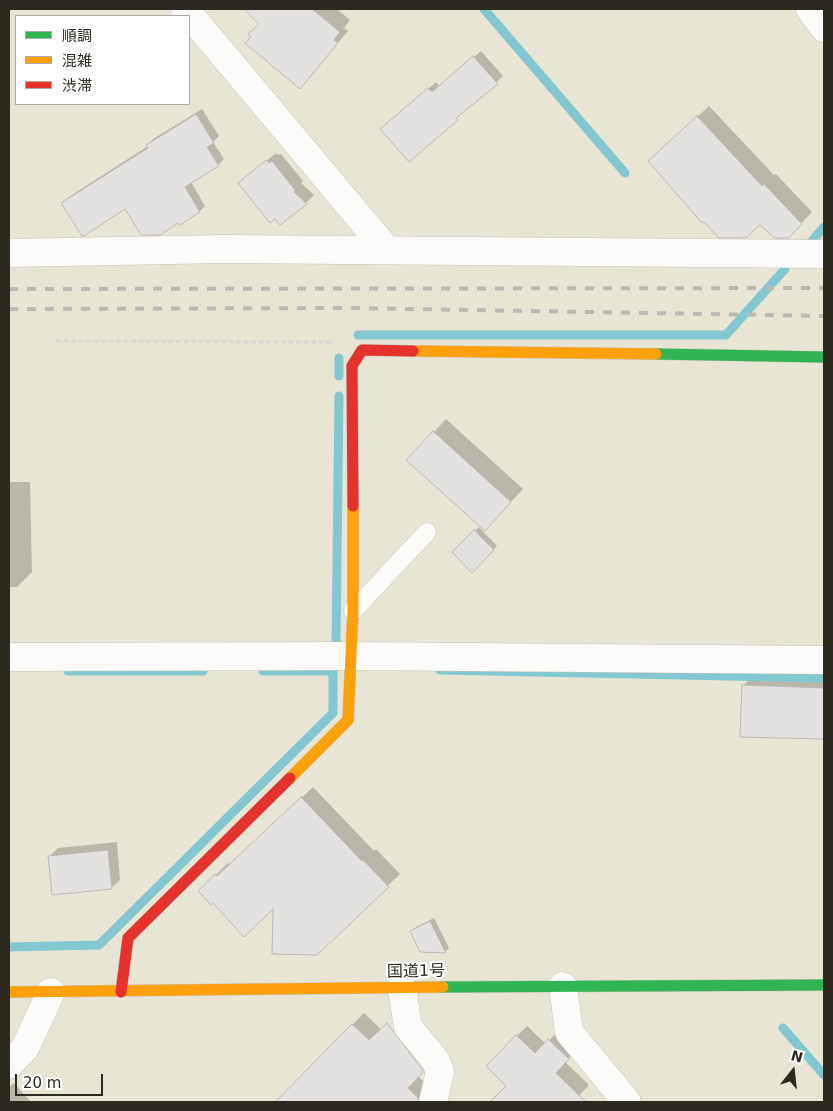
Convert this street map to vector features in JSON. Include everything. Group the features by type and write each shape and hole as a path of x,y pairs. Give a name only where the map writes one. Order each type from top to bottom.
{"main road":[{"path":"121,992 128,938 348,720 354,611 352,366 362,350 824,357"},
{"name":"国道1号","path":"9,992 824,985"}],"street":[{"path":"185,9 386,249"},
{"path":"810,9 824,28"},
{"path":"9,253 224,249 386,249 824,254"},
{"path":"9,657 351,656 824,660"},
{"path":"563,986 569,1032 627,1102"},
{"path":"402,988 408,1027 436,1060 440,1072 433,1102"},
{"path":"9,1065 25,1048 51,992"}],"lane":[{"path":"354,611 427,532"}],"path":[{"path":"56,341 332,340 358,356"}],"building":[{"path":"244,9 312,9 340,32 334,40 338,43 300,89 245,43 251,37 248,34 259,24"},
{"path":"473,56 498,84 456,118 458,120 409,162 380,129 428,88 432,92"},
{"path":"196,114 214,143 207,147 219,166 185,187 200,212 160,235 141,235 125,209 82,236 61,203 148,148 146,145"},
{"path":"697,116 762,186 764,184 802,224 789,238 775,238 760,225 746,238 719,238 704,222 702,223 648,161"},
{"path":"266,160 269,163 272,161 295,190 294,192 307,204 280,225 275,219 270,223 238,183"},
{"path":"433,431 511,502 485,531 406,460"},
{"path":"474,530 494,550 472,573 452,552"},
{"path":"742,685 824,688 824,739 740,737"},
{"path":"301,797 389,887 317,955 272,954 273,909 244,937 213,903 211,905 198,891 215,874 217,876"},
{"path":"108,850 112,889 52,895 48,856"},
{"path":"430,921 446,953 420,952 410,931"},
{"path":"387,1023 422,1069 423,1072 408,1088 418,1098 418,1102 275,1102 352,1024 369,1040"},
{"path":"516,1035 535,1053 548,1039 569,1059 556,1073 586,1102 490,1102 506,1086 486,1066"}],"waterway":[{"path":"484,9 625,173"},
{"path":"811,242 824,227"},
{"path":"358,335 726,335 785,269"},
{"path":"339,358 339,376"},
{"path":"336,645 339,396"},
{"path":"9,947 99,945 333,713 333,666"},
{"path":"440,670 824,678"},
{"path":"68,671 203,671"},
{"path":"263,671 333,671"},
{"path":"783,1028 824,1075"}],"railway":[{"path":"9,289 824,288"},
{"path":"9,309 353,308 824,316"}],"traffic: fast":[{"path":"656,354 824,357"},
{"path":"443,987 824,985"}],"traffic: slow":[{"path":"413,351 656,354"},
{"path":"290,778 348,720 353,611 353,506"},
{"path":"9,992 443,987"}],"traffic: jam":[{"path":"353,506 352,366 362,350 413,351"},
{"path":"121,992 128,938 290,778"}]}
